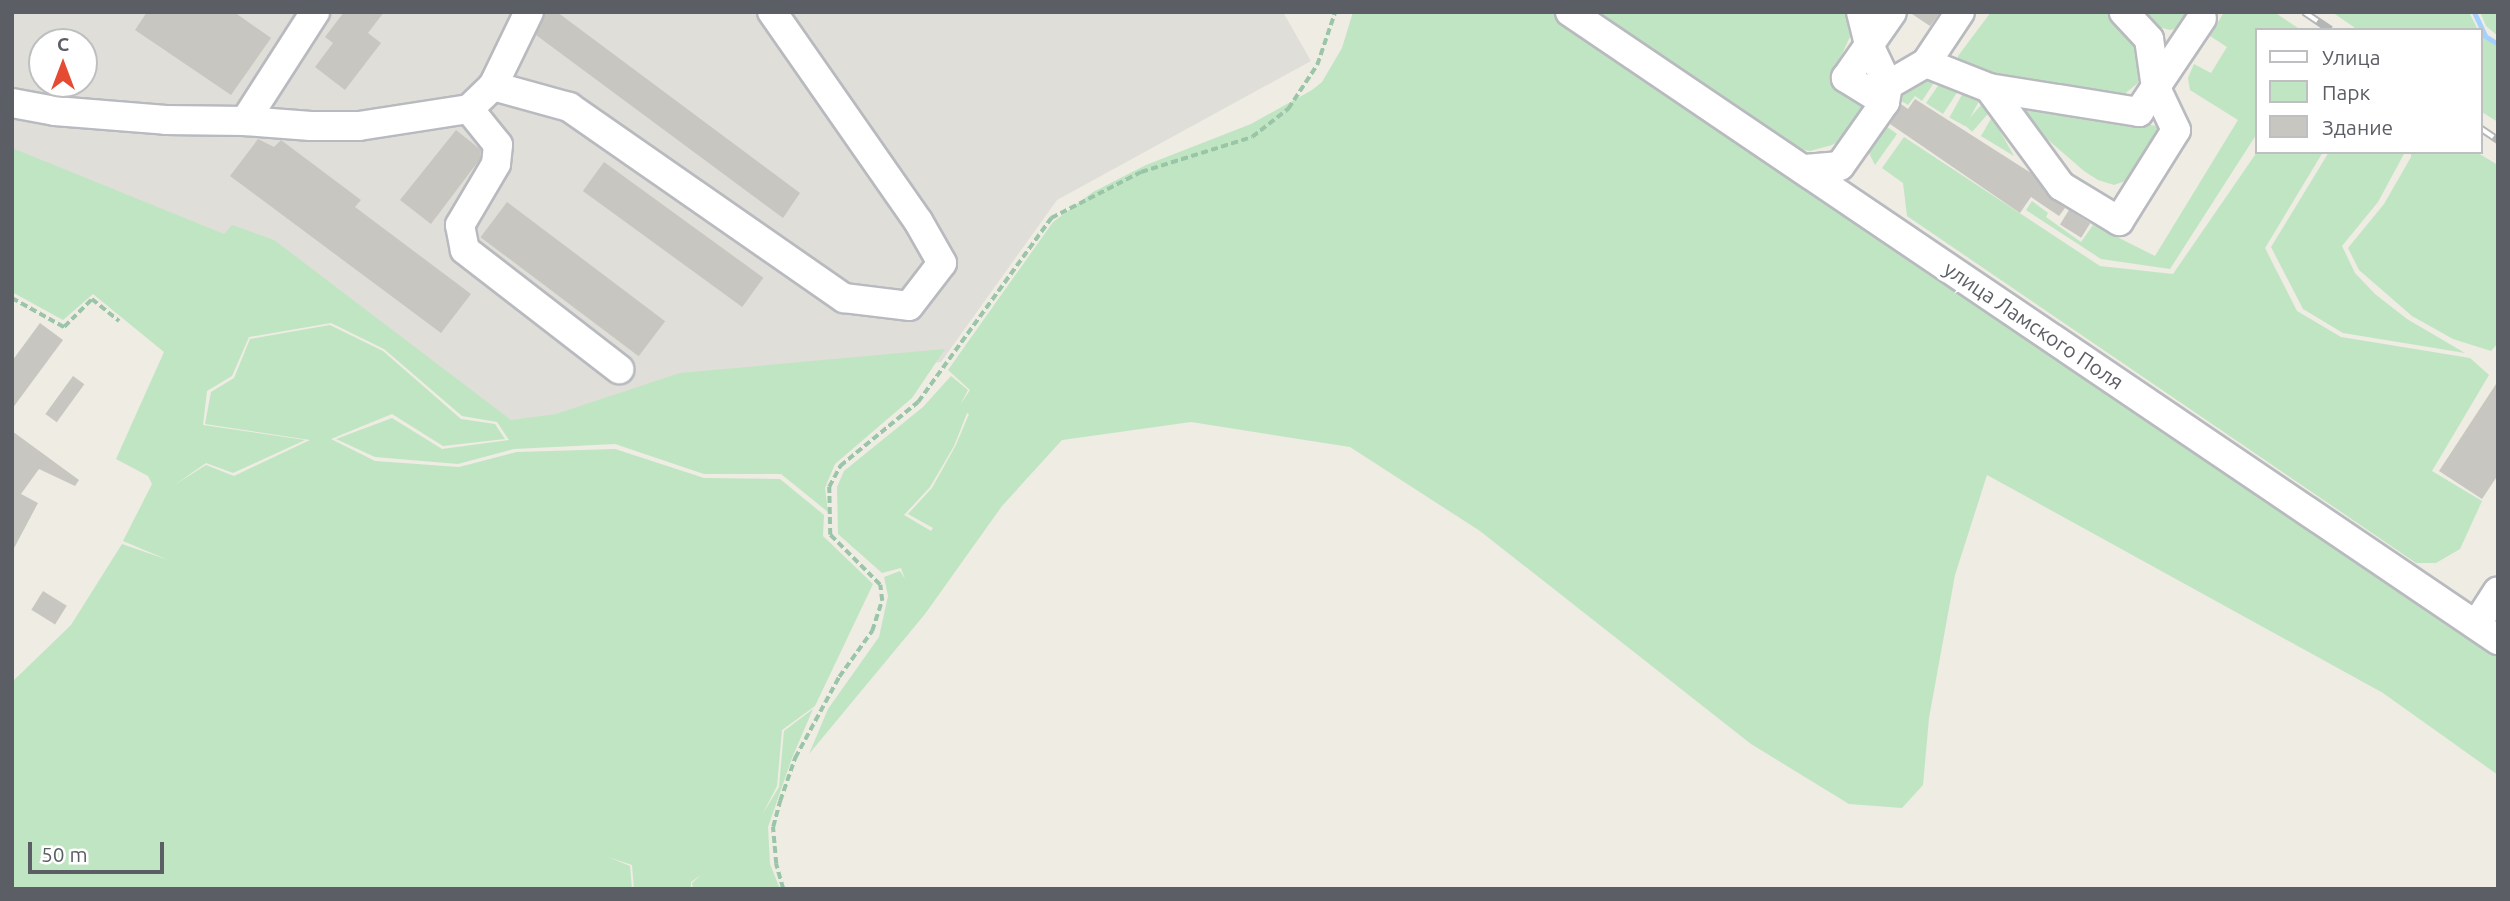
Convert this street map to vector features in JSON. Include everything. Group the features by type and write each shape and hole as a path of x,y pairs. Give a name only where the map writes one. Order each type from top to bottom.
{"street":[{"path":"245,121 315,12"},
{"path":"12,103 55,111 166,120 359,126 469,109 493,86 529,12"},
{"path":"493,86 569,107 844,298 909,306 942,262 918,221 772,12"},
{"name":"улица Ламского Поля","path":"1570,12 2487,632"},
{"path":"1861,12 1869,46"},
{"path":"1886,93 1846,78 1892,12"},
{"path":"1804,169 1840,166 1886,93 1926,63 1960,12"},
{"path":"1989,88 2061,186 2119,221 2176,130 2155,88 2149,39 2124,12"},
{"path":"1926,63 1989,88 2139,112 2202,18"},
{"path":"469,109 498,145 496,164 460,225 465,250 619,369"},
{"path":"2487,632 2498,591"}],"path":[{"path":"783,889 776,864 773,827 780,800 795,758 839,677 872,631 882,601 880,585 831,535 829,487 840,466 918,402 1051,218 1141,172 1252,136 1288,109 1317,65 1335,12"},
{"path":"12,298 64,327 92,299 119,321"}],"shaded area":[{"path":"12,12 1283,12 1311,61 1057,200 941,362 710,382 509,429 263,250 12,169"}],"green space":[{"path":"1353,12 1552,12 1818,189 2498,651 2498,775 2383,693 1987,475 1955,575 1929,718 1923,785 1902,808 1849,804 1751,744 1480,531 1350,447 1191,422 1062,440 1002,506 925,614 809,754 828,709 879,637 888,596 884,577 900,571 905,579 901,568 882,573 838,534 837,487 844,471 923,407 951,376 968,390 960,405 970,390 948,370 1053,222 1093,192 1146,165 1251,124 1312,90 1322,82 1342,48","holes":["967,413 969,414 956,445 932,488 908,514 933,528 931,531 904,515 930,487 954,446"]},
{"path":"1589,12 1850,12 1853,30 1839,61 1839,75 1874,103 1848,136 1832,145 1810,151 1793,148"},
{"path":"1991,12 2114,12 2141,45 2143,65 2138,83 2118,99 1972,73 1958,64 1958,56"},
{"path":"2138,12 2192,12 2179,28 2170,30 2159,27"},
{"path":"2224,12 2274,12 2298,28 2254,28 2254,138 2170,269 2101,259 2026,210 2032,201 2048,213 2046,217 2081,242 2093,225 2155,256 2238,120 2190,90 2188,78 2194,64 2211,73 2227,47 2210,36"},
{"path":"2332,12 2469,12 2477,28 2355,28"},
{"path":"2480,12 2498,12 2498,36 2486,26"},
{"path":"2482,36 2498,47 2498,122 2482,112"},
{"path":"1924,80 1935,81 1922,101 1915,96 1908,105 1898,99 1903,91"},
{"path":"1940,83 1958,91 1943,114 1926,103"},
{"path":"1963,93 1979,102 1965,126 1949,117"},
{"path":"2020,102 2161,127 2128,180 2114,185 2098,180 2084,171 2018,114"},
{"path":"1981,105 1989,112 1972,132 1964,125"},
{"path":"1992,117 2014,156 1981,136"},
{"path":"1879,121 1897,134 1875,165 1866,147"},
{"path":"1904,137 2100,266 2173,274 2256,154 2322,154 2265,248 2297,311 2341,337 2470,358 2489,375 2432,471 2482,501 2460,549 2436,563 2416,563 1907,216 1903,183 1882,168"},
{"path":"12,148 224,234 232,225 274,240 511,420 556,414 680,373 945,349 912,398 835,464 825,488 828,512 781,474 704,474 615,444 514,449 458,464 375,457 336,439 392,418 442,449 509,440 497,422 462,416 384,349 331,323 249,337 232,376 207,391 203,425 305,440 233,473 206,463 173,486 206,465 234,476 310,440 205,424 211,392 234,378 250,339 330,325 383,351 461,419 495,424 505,439 443,446 392,414 331,439 375,461 459,467 517,452 615,449 704,478 780,479 824,515 823,536 873,584 815,706 782,730 777,786 762,815 779,787 784,731 813,709 792,758 768,827 770,864 780,889 693,889 692,883 701,875 691,882 691,889 634,889 632,865 608,857 630,866 632,889 12,889 12,682 71,625 122,544 168,560 123,541 152,484 148,476 116,459 164,352 93,294 63,320 12,292"},
{"path":"2328,154 2404,154 2378,202 2342,246 2355,273 2375,294 2407,319 2465,353 2343,333 2303,309 2271,247"},
{"path":"2411,154 2479,154 2498,165 2498,343 2491,351 2453,339 2412,316 2359,270 2348,248 2384,204"}],"building":[{"path":"147,12 234,12 271,38 231,95 135,30"},
{"path":"344,12 384,12 368,33 381,43 345,90 315,67 333,43 325,37"},
{"path":"545,12 557,12 800,193 783,218 536,35"},
{"path":"1909,12 1940,12 1930,26"},
{"path":"1915,99 2031,173 2048,196 2065,208 2059,216 2031,197 2020,213 1890,124 1901,104 1908,109"},
{"path":"456,130 481,150 480,159 431,224 400,200"},
{"path":"258,139 274,147 281,140 361,200 355,207 471,294 441,333 230,176"},
{"path":"604,162 763,278 742,307 583,191"},
{"path":"507,202 665,321 639,356 481,237"},
{"path":"2069,210 2090,223 2081,238 2060,224"},
{"path":"40,323 63,340 12,409 12,361"},
{"path":"73,376 84,384 57,422 45,414"},
{"path":"2498,381 2498,475 2482,499 2439,471"},
{"path":"12,431 79,480 75,486 39,469 21,494 38,503 12,552"},
{"path":"43,591 67,606 55,624 31,610"}],"waterway":[{"path":"2474,12 2481,28"},
{"path":"2482,29 2485,36 2498,44"}],"railway":[{"path":"2304,12 2328,28"},
{"path":"2482,129 2498,140"}]}
